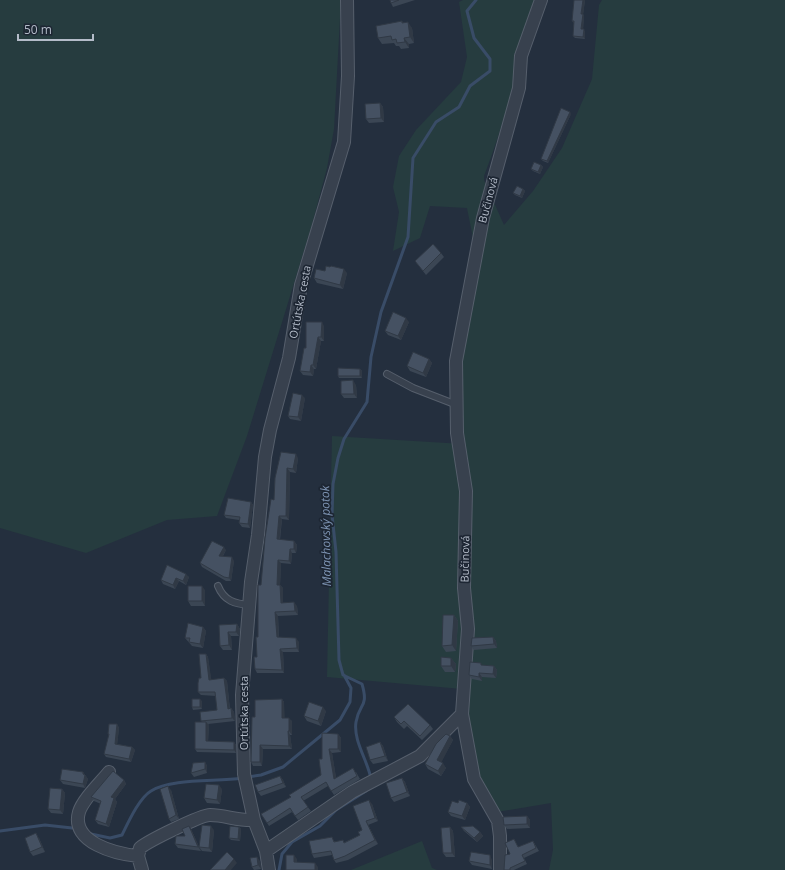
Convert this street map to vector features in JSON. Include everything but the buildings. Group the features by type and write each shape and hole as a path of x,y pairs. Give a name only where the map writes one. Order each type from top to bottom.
{"street":[{"name":"Ortútska cesta","path":"269,870 266,851 254,820 244,778 242,695 251,582 260,523 265,457 270,430 289,358 301,285 344,142 348,76 347,0"},
{"name":"Bučinová","path":"500,870 500,836 498,821 474,779 462,714 468,629 464,588 466,491 457,433 456,361 482,218 519,88 521,56 541,0"},
{"path":"266,851 341,799 420,756 462,714"},
{"path":"109,772 80,811 80,826 86,838 95,844 126,855 138,856"},
{"path":"142,870 138,856 142,846 202,816 211,815 242,820 254,820"}],"lane":[{"path":"387,374 413,388 457,405"},
{"path":"218,586 226,598 232,602 250,606"}],"green space":[{"path":"0,0 341,0 334,129 327,168 311,228 247,436 217,516 167,520 86,553 0,528"},
{"path":"463,0 536,0 506,111 484,176 484,180 504,225 533,191 562,148 592,79 599,5 602,0 785,0 785,870 549,870 553,850 551,803 497,812 484,801 462,689 327,677 332,436 463,444 456,392 479,268 467,208 430,206 420,238 393,251 399,212 393,187 399,156 416,130 461,82 467,57 459,2"},
{"path":"422,841 432,868 437,870 351,870"}],"waterway":[{"name":"Malachovský potok","path":"371,779 359,744 356,729 357,716 364,702 362,684 343,675 339,660 336,552 332,515 333,484 338,458 344,439 367,402 371,357 381,312 408,237 413,158 436,122 459,107 470,86 490,71 490,59 474,38 467,11 476,0"},
{"path":"248,777 261,775 283,767 340,720 350,702 351,688 344,675"},
{"path":"91,834 110,838 122,835 142,799 151,791 160,787 182,782 242,778"},
{"name":"Malachovský potok","path":"279,870 282,854 292,842 320,826 336,810 366,791"},
{"path":"0,831 45,825 72,828"}]}
